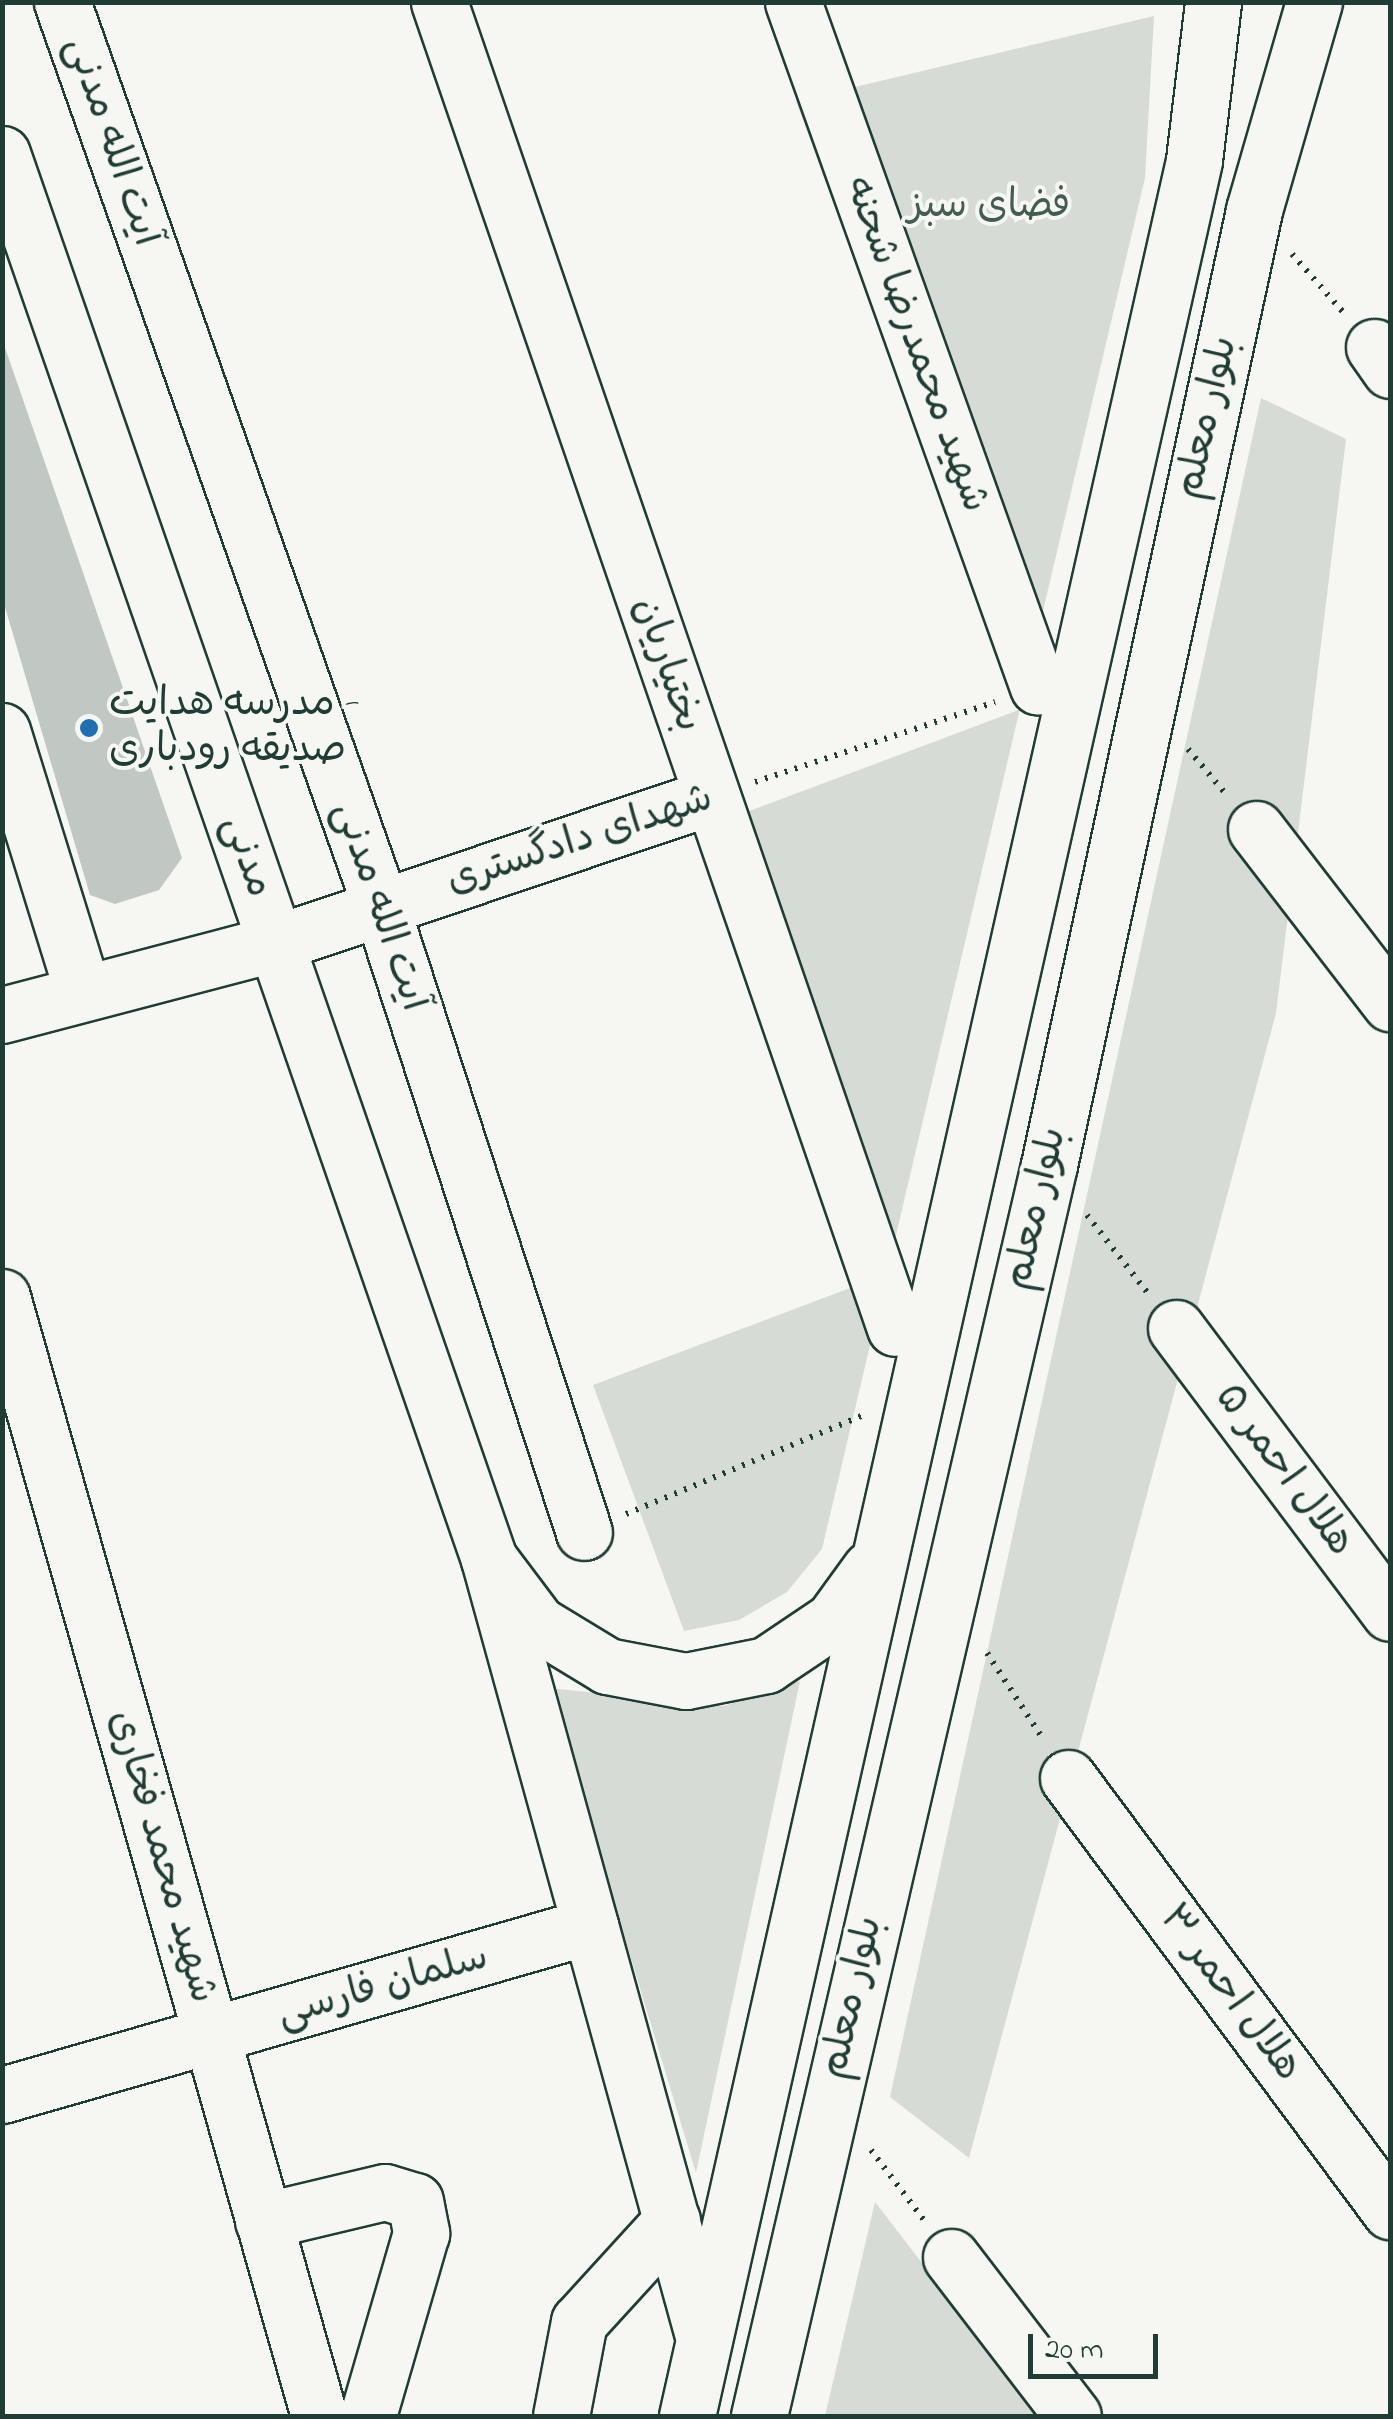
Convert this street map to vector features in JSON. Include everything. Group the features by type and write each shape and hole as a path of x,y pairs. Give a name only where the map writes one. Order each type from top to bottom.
{"street":[{"name":"آیت الله مدنی","path":"62,2 382,907 584,1532"},
{"name":"بختیاریان","path":"439,2 895,1328"},
{"name":"شهید محمدرضا شحنه","path":"793,2 1038,687"},
{"name":"بلوار معلم","path":"687,2416 1194,160 1213,2"},
{"name":"بلوار معلم","path":"759,2416 945,1589 1049,1166 1145,698 1254,210 1314,2"},
{"name":"مدنی","path":"2,154 489,1559"},
{"path":"2,731 83,994"},
{"name":"شهدای دادگستری","path":"2,1015 276,942 711,797"},
{"path":"1256,829 1390,1003"},
{"name":"شهید محمد فخاری","path":"2,1297 320,2416"},
{"name":"هلال احمر ۵","path":"1176,1328 1390,1613"},
{"path":"489,1559 538,1624 606,1666 686,1681 766,1665 834,1620 880,1554"},
{"path":"489,1559 704,2339"},
{"name":"هلال احمر ۳","path":"1068,1778 1390,2210"},
{"name":"سلمان فارسی","path":"2,2095 590,1926"},
{"path":"263,2221 385,2192 415,2201 421,2233 368,2416"},
{"path":"562,2416 579,2322 672,2220"},
{"path":"951,2256 1073,2416"}],"path":[{"path":"1254,210 1382,358"},
{"name":"شهدای دادگستری","path":"711,797 1038,687"},
{"path":"1145,698 1256,829"},
{"path":"1049,1166 1176,1328"},
{"path":"584,1532 917,1392"},
{"path":"945,1589 1068,1778"},
{"path":"831,2098 951,2256"}],"green space":[{"name":"فضای سبز","path":"1154,16 1145,178 822,1549 787,1592 739,1620 684,1631 593,1385 874,1279 704,828 1019,710 796,101"},
{"path":"1261,398 1346,439 1276,1013 969,2158 890,2097"},
{"path":"800,1681 696,2173 549,1688 724,1706"},
{"path":"875,2202 1040,2416 825,2416"}],"building":[{"name":"مدرسه هدایت - صدیقه رودباری","path":"2,339 182,858 159,890 115,904 90,895 2,597"}],"place":[{"name":"مدرسه هدایت - صدیقه رودباری","path":"89,728"}]}
